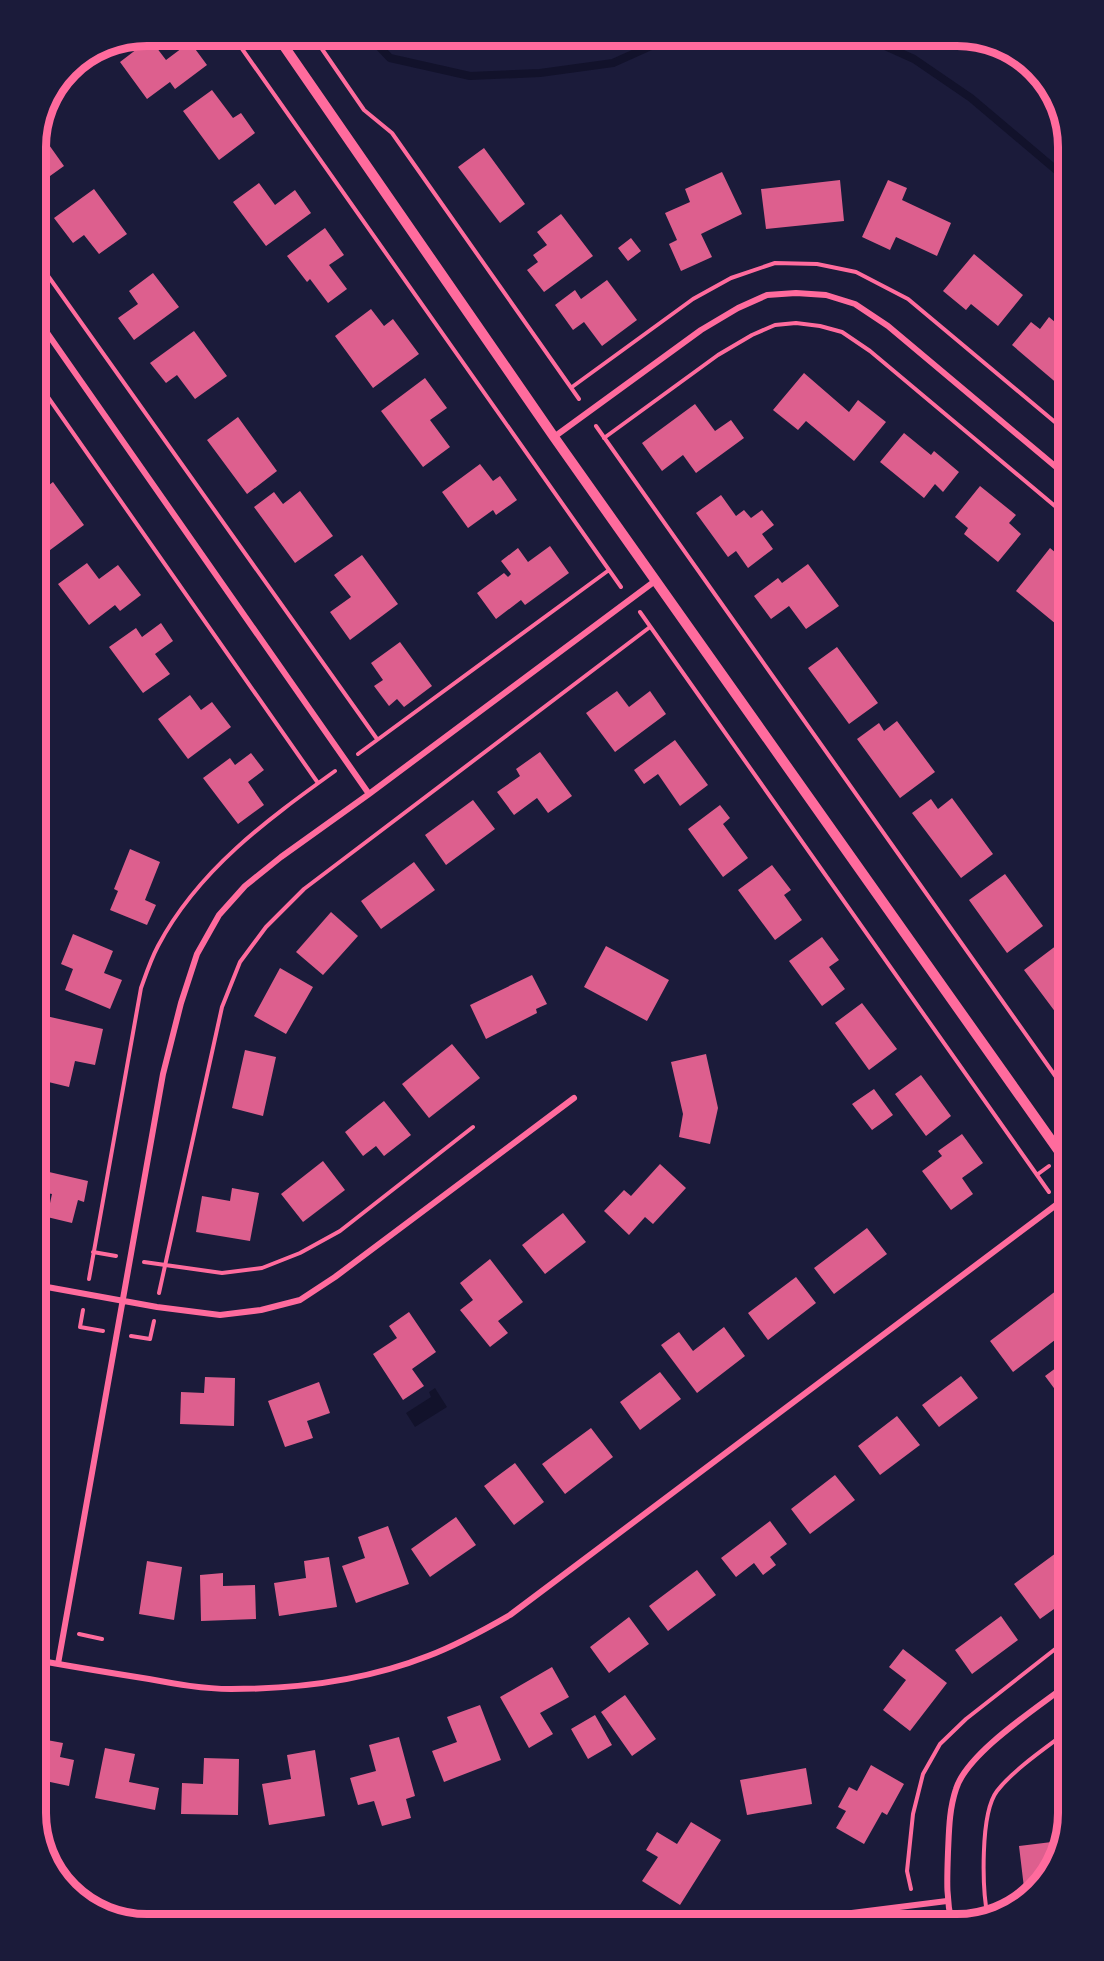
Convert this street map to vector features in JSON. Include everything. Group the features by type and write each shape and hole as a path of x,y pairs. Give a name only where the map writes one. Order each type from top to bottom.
{"street":[{"path":"284,46 554,437 1058,1150"},
{"path":"554,437 701,330 729,313 767,295 796,293 826,295 855,304 888,326 1058,469"},
{"path":"47,333 369,794"},
{"path":"58,1664 163,1074 180,1003 197,954 219,915 245,886 655,581"},
{"path":"46,1287 163,1308 220,1315 261,1310 300,1300 336,1277 574,1098"},
{"path":"46,1662 190,1686 229,1689 289,1686 346,1678 392,1667 428,1656 468,1638 510,1615 1058,1204"},
{"path":"950,1914 947,1901 949,1819 956,1787 968,1767 990,1746 1058,1692"},
{"path":"844,1914 947,1901"}],"path":[{"path":"47,274 377,740 609,570 239,46"},
{"path":"320,46 364,110 392,133 572,387 693,299 731,278 775,263 817,264 856,272 908,299 1058,425"},
{"path":"1058,509 870,351 842,332 820,326 796,323 775,325 753,335 718,355 604,438 1058,1080"},
{"path":"47,396 318,783"},
{"path":"473,1127 340,1231 300,1253 262,1268 222,1273 165,1266 222,1007 240,962 253,944 266,927 304,889 650,627 1038,1174"},
{"path":"986,1910 984,1898 986,1824 991,1801 998,1790 1015,1773 1058,1739"}],"shaded area":[{"path":"435,1388 447,1407 415,1427 406,1413 431,1397 429,1392"}],"building":[{"path":"155,46 166,60 185,46 193,46 207,65 175,89 170,82 147,99 120,62 140,47"},
{"path":"212,90 233,118 241,113 255,133 219,160 183,111"},
{"path":"47,142 64,166 47,178"},
{"path":"484,148 525,204 500,223 458,167"},
{"path":"722,172 742,214 701,234 712,257 681,271 669,244 677,240 665,213 690,202 685,189"},
{"path":"840,180 844,221 766,229 761,189"},
{"path":"888,180 907,188 902,200 951,223 937,256 896,237 890,250 862,237"},
{"path":"259,183 275,205 295,190 311,213 266,246 233,202"},
{"path":"94,189 127,234 99,254 84,235 73,243 54,218"},
{"path":"561,214 593,256 544,292 527,270 538,262 533,255 547,245 537,232"},
{"path":"325,228 344,255 329,265 347,289 328,303 310,279 307,282 287,256"},
{"path":"631,238 641,251 628,261 618,248"},
{"path":"974,254 1023,295 998,326 971,304 966,310 943,291"},
{"path":"153,273 179,307 134,340 118,318 138,304 129,291"},
{"path":"607,280 637,320 602,346 584,322 573,330 555,305 575,290 581,299"},
{"path":"371,309 384,326 393,319 419,354 373,388 335,336"},
{"path":"1049,317 1058,325 1058,384 1012,345 1031,322 1040,329"},
{"path":"194,331 227,376 195,399 177,375 166,383 150,363"},
{"path":"804,373 849,412 858,400 886,422 854,461 806,421 798,430 773,410"},
{"path":"425,378 447,408 430,420 450,447 423,467 381,411"},
{"path":"695,404 715,431 731,420 744,438 696,473 683,455 662,471 642,443"},
{"path":"238,417 277,471 247,494 207,440"},
{"path":"904,433 931,455 934,451 959,472 943,492 935,484 924,498 880,462"},
{"path":"480,464 493,481 500,476 517,500 496,515 493,510 468,528 442,492"},
{"path":"53,482 84,525 47,552 47,487"},
{"path":"980,486 1016,515 1009,523 1021,534 998,562 964,534 968,528 955,517"},
{"path":"300,491 333,536 295,563 254,507 274,492 283,504"},
{"path":"721,495 736,516 744,510 751,518 762,510 774,525 762,534 773,549 748,568 736,551 728,557 696,513"},
{"path":"550,546 569,573 525,605 521,600 496,619 477,593 504,573 508,577 511,574 501,561 518,548 528,562"},
{"path":"1050,548 1058,555 1058,626 1016,591"},
{"path":"362,555 398,604 350,640 330,612 351,597 334,575"},
{"path":"87,563 99,579 118,565 141,595 120,611 115,605 89,625 58,584"},
{"path":"808,564 839,606 806,629 789,606 771,619 754,596 778,578 782,583"},
{"path":"161,623 173,641 155,654 170,674 143,693 109,647 136,628 142,637"},
{"path":"400,642 432,686 404,707 397,699 389,706 374,686 383,680 371,663"},
{"path":"837,647 878,703 849,724 808,668"},
{"path":"617,691 629,707 650,691 666,714 615,752 586,713"},
{"path":"190,695 201,710 212,702 231,727 188,759 158,719"},
{"path":"897,721 935,772 900,798 857,739 879,723 884,731"},
{"path":"675,740 708,785 680,806 658,774 644,784 634,770"},
{"path":"540,752 572,796 548,813 537,798 514,815 497,792 520,776 516,769"},
{"path":"251,753 264,770 248,782 264,805 238,824 203,778 230,758 235,765"},
{"path":"952,798 993,854 961,878 912,813 931,799 938,809"},
{"path":"473,800 495,829 446,865 425,835"},
{"path":"720,805 730,818 723,824 748,858 723,877 688,829"},
{"path":"130,849 160,862 145,900 156,905 147,925 110,910 118,891 114,889"},
{"path":"414,862 435,890 381,929 361,901"},
{"path":"772,865 791,890 784,895 802,920 775,940 738,890"},
{"path":"1005,874 1043,926 1007,953 969,900"},
{"path":"331,912 358,936 323,975 296,952"},
{"path":"73,934 113,951 104,973 122,980 110,1009 65,990 73,969 61,964"},
{"path":"822,937 839,960 829,967 845,989 822,1006 789,961"},
{"path":"1057,945 1058,1016 1024,970"},
{"path":"606,946 669,980 647,1021 584,987"},
{"path":"280,968 313,987 286,1034 254,1016"},
{"path":"532,975 547,1004 536,1009 537,1013 486,1039 470,1005"},
{"path":"862,1003 897,1049 869,1070 835,1023"},
{"path":"46,1016 103,1029 95,1065 75,1061 69,1087 46,1082"},
{"path":"452,1044 480,1078 429,1118 402,1084"},
{"path":"245,1050 276,1057 263,1116 232,1108"},
{"path":"706,1054 718,1108 710,1144 679,1137 683,1114 671,1062"},
{"path":"921,1075 951,1116 926,1136 895,1094"},
{"path":"874,1089 893,1115 872,1130 852,1104"},
{"path":"384,1101 411,1135 384,1156 376,1146 363,1156 345,1132"},
{"path":"962,1134 983,1163 962,1178 973,1194 951,1210 922,1171 942,1156 938,1151"},
{"path":"323,1161 345,1190 303,1222 281,1194"},
{"path":"660,1164 686,1188 653,1224 645,1217 629,1235 604,1211 624,1190 631,1196"},
{"path":"46,1171 88,1181 84,1202 78,1200 72,1223 47,1217 52,1194 46,1193"},
{"path":"232,1188 259,1193 250,1241 196,1232 202,1196 230,1201"},
{"path":"563,1213 586,1242 545,1274 522,1245"},
{"path":"867,1228 887,1254 834,1294 814,1268"},
{"path":"490,1259 523,1302 498,1321 508,1333 490,1347 460,1310 473,1300 460,1283"},
{"path":"796,1277 816,1303 768,1340 748,1313"},
{"path":"1058,1289 1058,1338 1013,1372 990,1341"},
{"path":"409,1312 436,1352 412,1369 424,1386 403,1400 373,1354 397,1338 389,1326"},
{"path":"724,1327 745,1356 697,1393 661,1345 679,1332 693,1351"},
{"path":"1058,1366 1058,1394 1045,1376"},
{"path":"660,1372 681,1399 640,1430 620,1402"},
{"path":"961,1376 978,1398 939,1427 922,1405"},
{"path":"205,1377 235,1378 234,1426 180,1424 181,1392 204,1393"},
{"path":"319,1382 330,1413 307,1421 313,1438 285,1447 268,1401"},
{"path":"897,1416 920,1445 880,1475 858,1446"},
{"path":"591,1428 613,1457 565,1494 542,1464"},
{"path":"515,1463 544,1502 514,1525 484,1486"},
{"path":"835,1475 855,1500 810,1534 791,1509"},
{"path":"456,1517 476,1545 430,1577 411,1549"},
{"path":"770,1521 787,1544 770,1557 776,1565 763,1575 754,1563 736,1577 721,1558"},
{"path":"388,1526 409,1584 356,1603 342,1566 365,1558 358,1537"},
{"path":"1056,1553 1058,1556 1058,1606 1040,1619 1014,1584"},
{"path":"329,1557 337,1607 279,1616 274,1583 306,1578 304,1561"},
{"path":"147,1561 182,1567 174,1620 139,1614"},
{"path":"697,1570 716,1595 668,1631 649,1606"},
{"path":"223,1573 223,1586 255,1585 256,1619 201,1621 200,1575"},
{"path":"1001,1616 1018,1640 972,1674 955,1650"},
{"path":"629,1617 649,1644 609,1673 590,1647"},
{"path":"903,1649 947,1683 910,1731 883,1710 906,1680 889,1667"},
{"path":"552,1667 569,1697 540,1713 553,1734 529,1748 500,1697"},
{"path":"625,1695 656,1739 632,1756 601,1712"},
{"path":"480,1705 501,1760 444,1782 432,1751 457,1742 447,1717"},
{"path":"595,1715 612,1745 588,1759 571,1729"},
{"path":"399,1737 415,1796 406,1799 411,1818 382,1826 374,1801 358,1805 350,1778 376,1771 369,1745"},
{"path":"46,1740 63,1743 60,1757 74,1760 69,1786 46,1781"},
{"path":"105,1748 135,1754 129,1782 159,1788 155,1810 95,1798"},
{"path":"315,1750 325,1816 269,1825 262,1784 291,1779 287,1755"},
{"path":"204,1758 239,1759 238,1815 181,1814 182,1783 203,1784"},
{"path":"871,1765 904,1784 887,1815 882,1812 864,1844 836,1828 846,1811 838,1807 849,1787 857,1791"},
{"path":"806,1768 812,1804 747,1815 740,1780"},
{"path":"691,1822 721,1840 680,1905 642,1881 658,1857 646,1850 657,1832 677,1844"},
{"path":"1053,1842 1040,1870 1024,1888 1019,1846"}],"waterway":[{"path":"379,46 390,58 470,76 540,73 613,63 649,47"},
{"path":"887,47 914,59 971,98 1058,172"}]}
